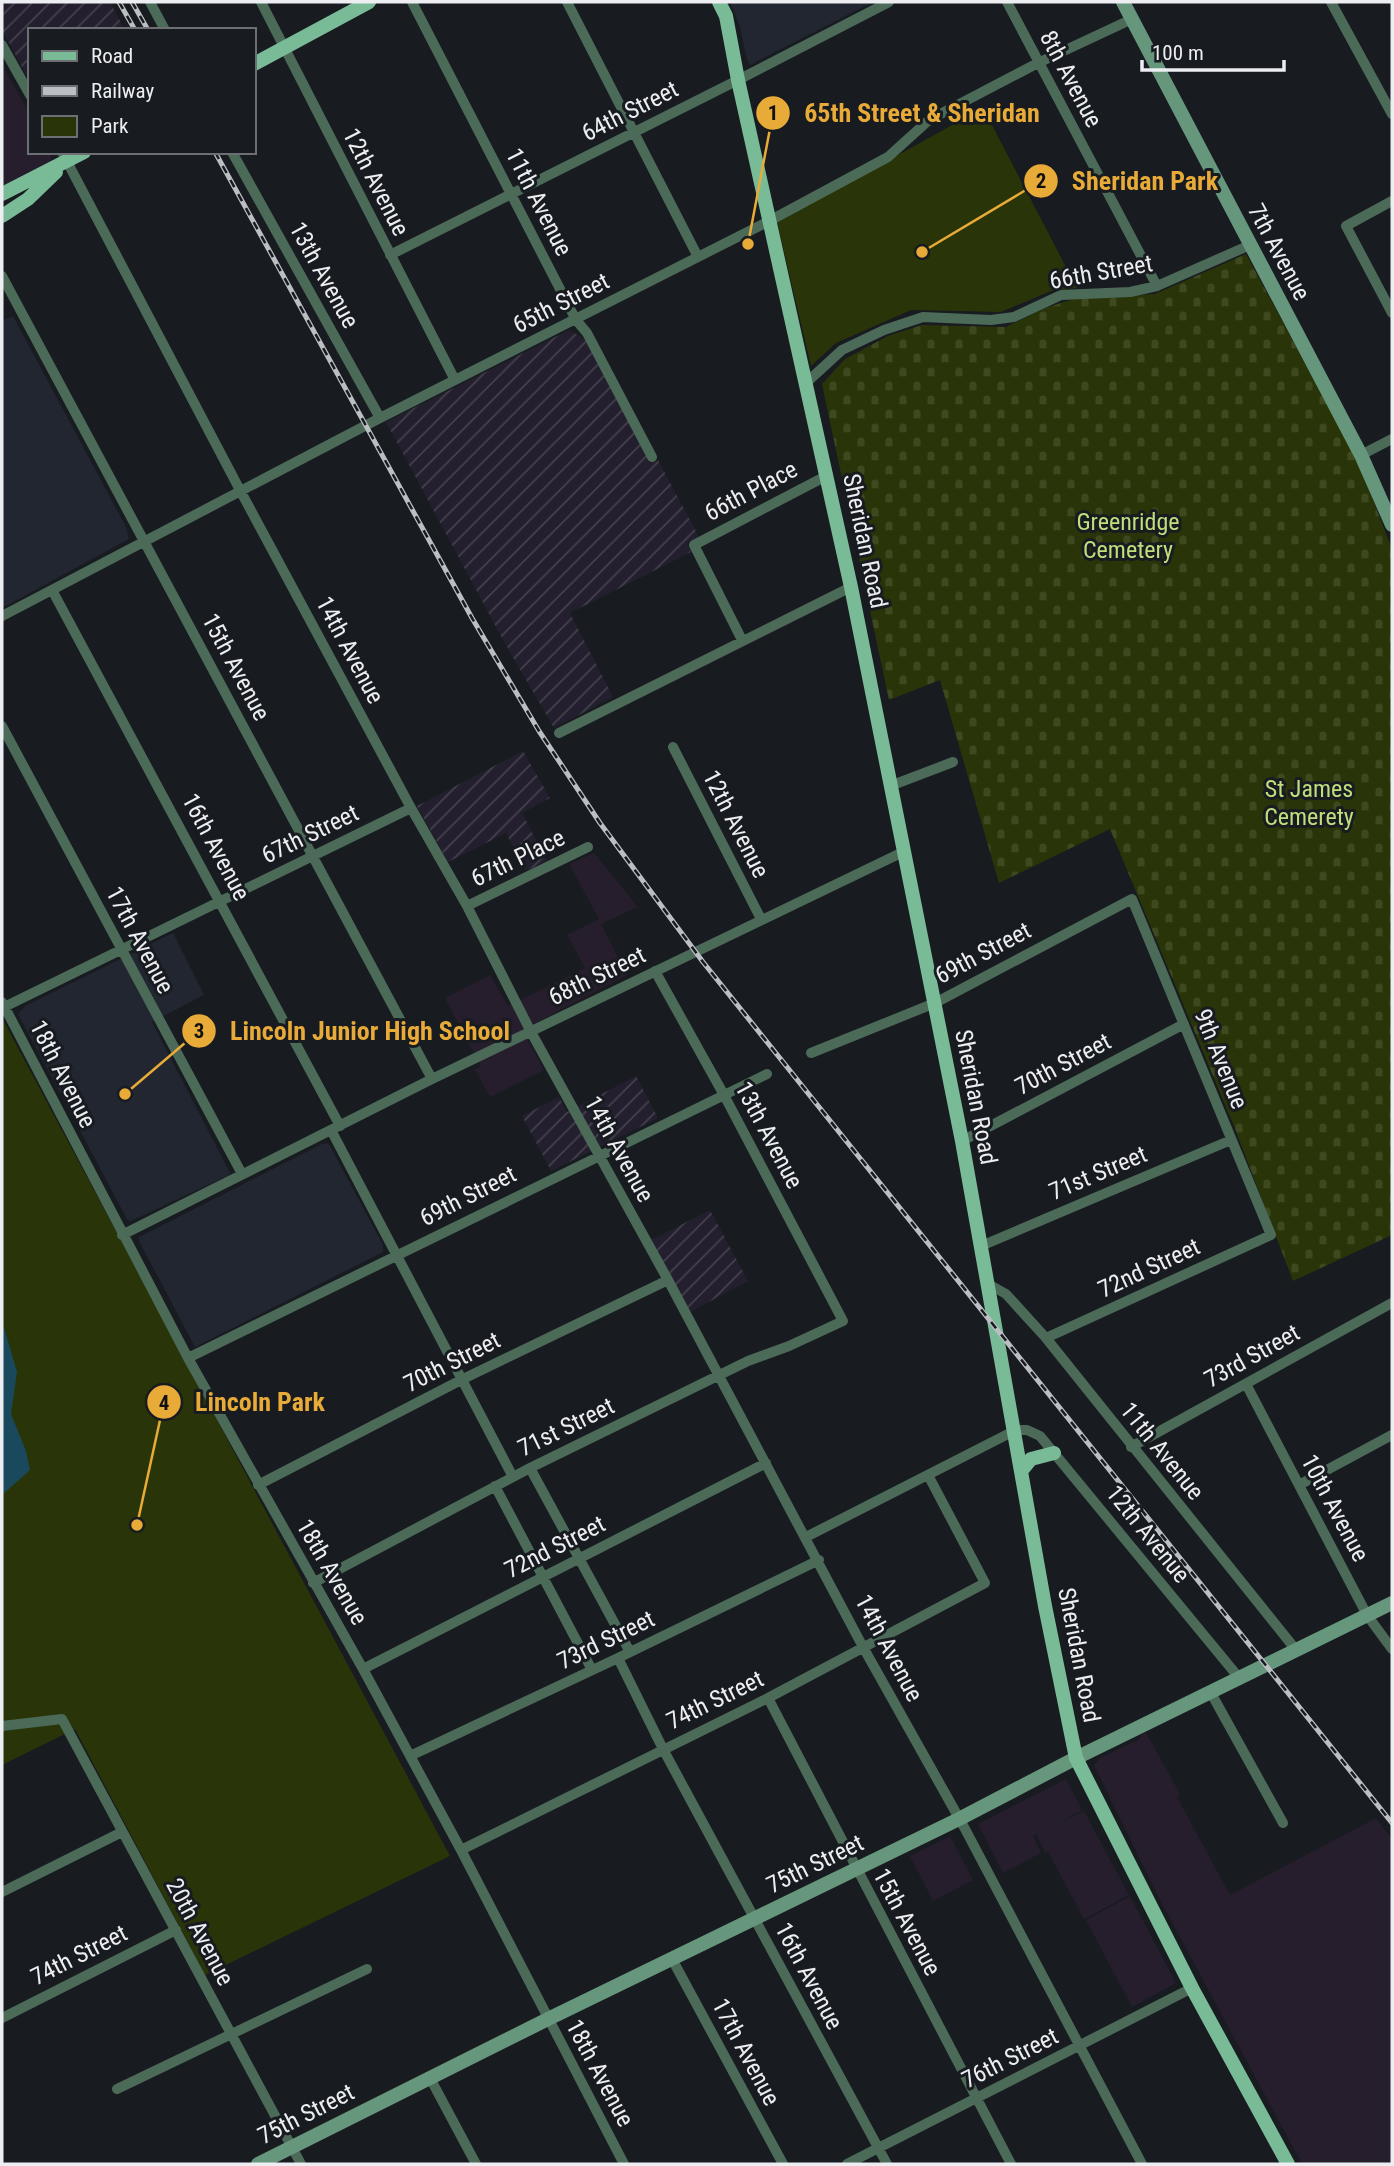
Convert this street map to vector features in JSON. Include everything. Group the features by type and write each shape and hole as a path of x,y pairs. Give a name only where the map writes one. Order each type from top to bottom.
{"main road":[{"path":"256,63 369,2"},
{"name":"Sheridan Road","path":"719,2 726,16 738,80 828,475 905,851 990,1285 1045,1606 1076,1758 1192,1988 1287,2164"},
{"path":"2,194 64,157"},
{"path":"2,216 29,199 64,157"},
{"path":"1022,1470 1031,1459 1055,1453"}],"street":[{"path":"150,2 164,28"},
{"name":"12th Avenue","path":"261,2 455,380"},
{"name":"11th Avenue","path":"412,2 576,320 587,333 652,457"},
{"path":"568,2 698,257"},
{"name":"64th Street","path":"390,255 889,2"},
{"name":"8th Avenue","path":"1007,2 1157,286"},
{"name":"7th Avenue","path":"1123,2 1361,455 1392,524"},
{"path":"1331,2 1392,114"},
{"name":"65th Street","path":"2,616 380,418 771,220 888,158 929,120 1038,63 1132,19"},
{"path":"2,45 28,91"},
{"name":"13th Avenue","path":"233,154 380,418"},
{"name":"14th Avenue","path":"64,157 411,808 467,906 531,1032 668,1280 863,1647 959,1819 1142,2164"},
{"path":"1392,201 1346,226 1392,313"},
{"name":"66th Street","path":"807,382 842,350 884,330 923,317 991,320 1013,317 1061,295 1130,292 1157,286 1250,245"},
{"name":"15th Avenue","path":"2,276 432,1079"},
{"path":"1361,455 1392,439"},
{"name":"66th Place","path":"743,640 694,545 828,475"},
{"path":"559,733 851,587"},
{"name":"16th Avenue","path":"52,590 221,901 335,1128 395,1256 513,1477"},
{"name":"17th Avenue","path":"2,726 242,1174"},
{"name":"12th Avenue","path":"673,747 761,919"},
{"path":"890,786 953,762"},
{"name":"67th Street","path":"3,1006 411,808"},
{"name":"67th Place","path":"467,906 588,846"},
{"name":"68th Street","path":"122,1235 432,1079 905,851"},
{"name":"69th Street","path":"811,1053 934,1003 1132,899"},
{"name":"9th Avenue","path":"1132,899 1270,1235"},
{"name":"13th Avenue","path":"655,971 724,1095 843,1321"},
{"name":"18th Avenue","path":"3,1006 188,1358 363,1669 461,1850 624,2164"},
{"name":"70th Street","path":"962,1141 1184,1024"},
{"name":"69th Street","path":"188,1358 767,1074"},
{"name":"71st Street","path":"981,1245 1231,1140"},
{"name":"72nd Street","path":"1046,1339 1270,1235"},
{"name":"70th Street","path":"258,1485 463,1379 668,1280"},
{"name":"11th Avenue","path":"990,1285 1006,1294 1046,1339 1296,1650"},
{"name":"73rd Street","path":"1131,1447 1392,1303"},
{"name":"71st Street","path":"313,1583 530,1468 719,1375 843,1321"},
{"name":"10th Avenue","path":"1246,1384 1367,1615 1392,1649"},
{"path":"806,1537 1016,1430"},
{"name":"12th Avenue","path":"1016,1430 1027,1430 1040,1436 1240,1679"},
{"path":"1299,1485 1392,1435"},
{"name":"72nd Street","path":"363,1669 766,1463"},
{"path":"530,1468 630,1652"},
{"name":"74th Street","path":"461,1850 768,1698 985,1583 928,1475"},
{"path":"495,1486 592,1670"},
{"name":"73rd Street","path":"410,1756 819,1560"},
{"name":"75th Street","path":"258,2164 1392,1603"},
{"name":"16th Avenue","path":"618,1658 663,1749 887,2164"},
{"path":"1211,1693 1283,1823"},
{"name":"15th Avenue","path":"768,1698 1011,2164"},
{"name":"20th Avenue","path":"2,1726 62,1719 301,2164"},
{"path":"3,1888 122,1832"},
{"name":"74th Street","path":"2,2018 176,1930"},
{"name":"17th Avenue","path":"672,1959 783,2164"},
{"path":"117,2089 367,1969"},
{"name":"76th Street","path":"847,2164 1192,1988"},
{"path":"430,2078 476,2164"}],"shaded area":[{"path":"2,2 110,2 124,28 28,28 28,78 2,30"},
{"path":"730,2 873,2 750,65"},
{"path":"2,64 28,111 28,154 50,154 52,161 2,188"},
{"path":"13,316 126,527 129,539 2,608 2,321"},
{"path":"569,330 583,338 590,346 650,462 658,460 699,537 687,543 691,552 570,613 613,697 554,728 503,640 386,422"},
{"path":"523,751 550,798 522,813 547,861 526,871 506,833 448,862 417,806"},
{"path":"594,853 638,907 601,924 627,975 522,1030 544,1070 490,1097 475,1070 481,1066 445,998 490,975 508,1006 585,968 567,935 599,919 569,864"},
{"path":"173,933 204,995 152,1022 230,1173 131,1221 127,1219 18,1014 25,1006"},
{"path":"636,1076 658,1118 551,1171 522,1116 559,1097 567,1112"},
{"path":"327,1143 383,1245 383,1252 195,1347 139,1237"},
{"path":"710,1210 748,1281 690,1312 651,1240"},
{"path":"1145,1731 1230,1895 1376,1818 1392,1839 1392,2164 1302,2164 1160,1900 1094,1765 1100,1758 1138,1740"},
{"path":"1066,1779 1082,1810 1062,1821 1084,1811 1129,1895 1084,1919 1036,1834 1033,1836 1041,1853 1003,1873 978,1824"},
{"path":"950,1836 973,1880 933,1901 910,1856"},
{"path":"1130,1896 1176,1983 1132,2007 1086,1920"}],"green space":[{"path":"983,108 1077,288 1051,291 1001,312 911,310 836,343 811,366 777,222"},
{"name":"Greenridge Cemetery","path":"1246,254 1358,462 1392,549 1392,1235 1293,1281 1234,1126 1110,829 999,883 940,680 889,700 822,384 845,359 888,336 922,325 1006,327 1045,308 1077,298 1155,294"},
{"path":"2,1018 450,1856 205,1975 75,1729 2,1765"}],"water":[{"path":"2,1321 17,1372 11,1414 26,1451 30,1470 2,1495"}],"railway":[{"path":"119,2 134,28"},
{"path":"132,2 147,28"},
{"path":"216,154 472,618 539,731 600,823 703,962 1392,1823"}],"place":[{"name":"65th Street & Sheridan","path":"748,244"},
{"name":"Sheridan Park","path":"922,252"},
{"name":"Lincoln Junior High School","path":"125,1094"},
{"name":"Lincoln Park","path":"137,1525"}],"park label":[{"name":"St James Cemerety","path":"1309,803"}]}
